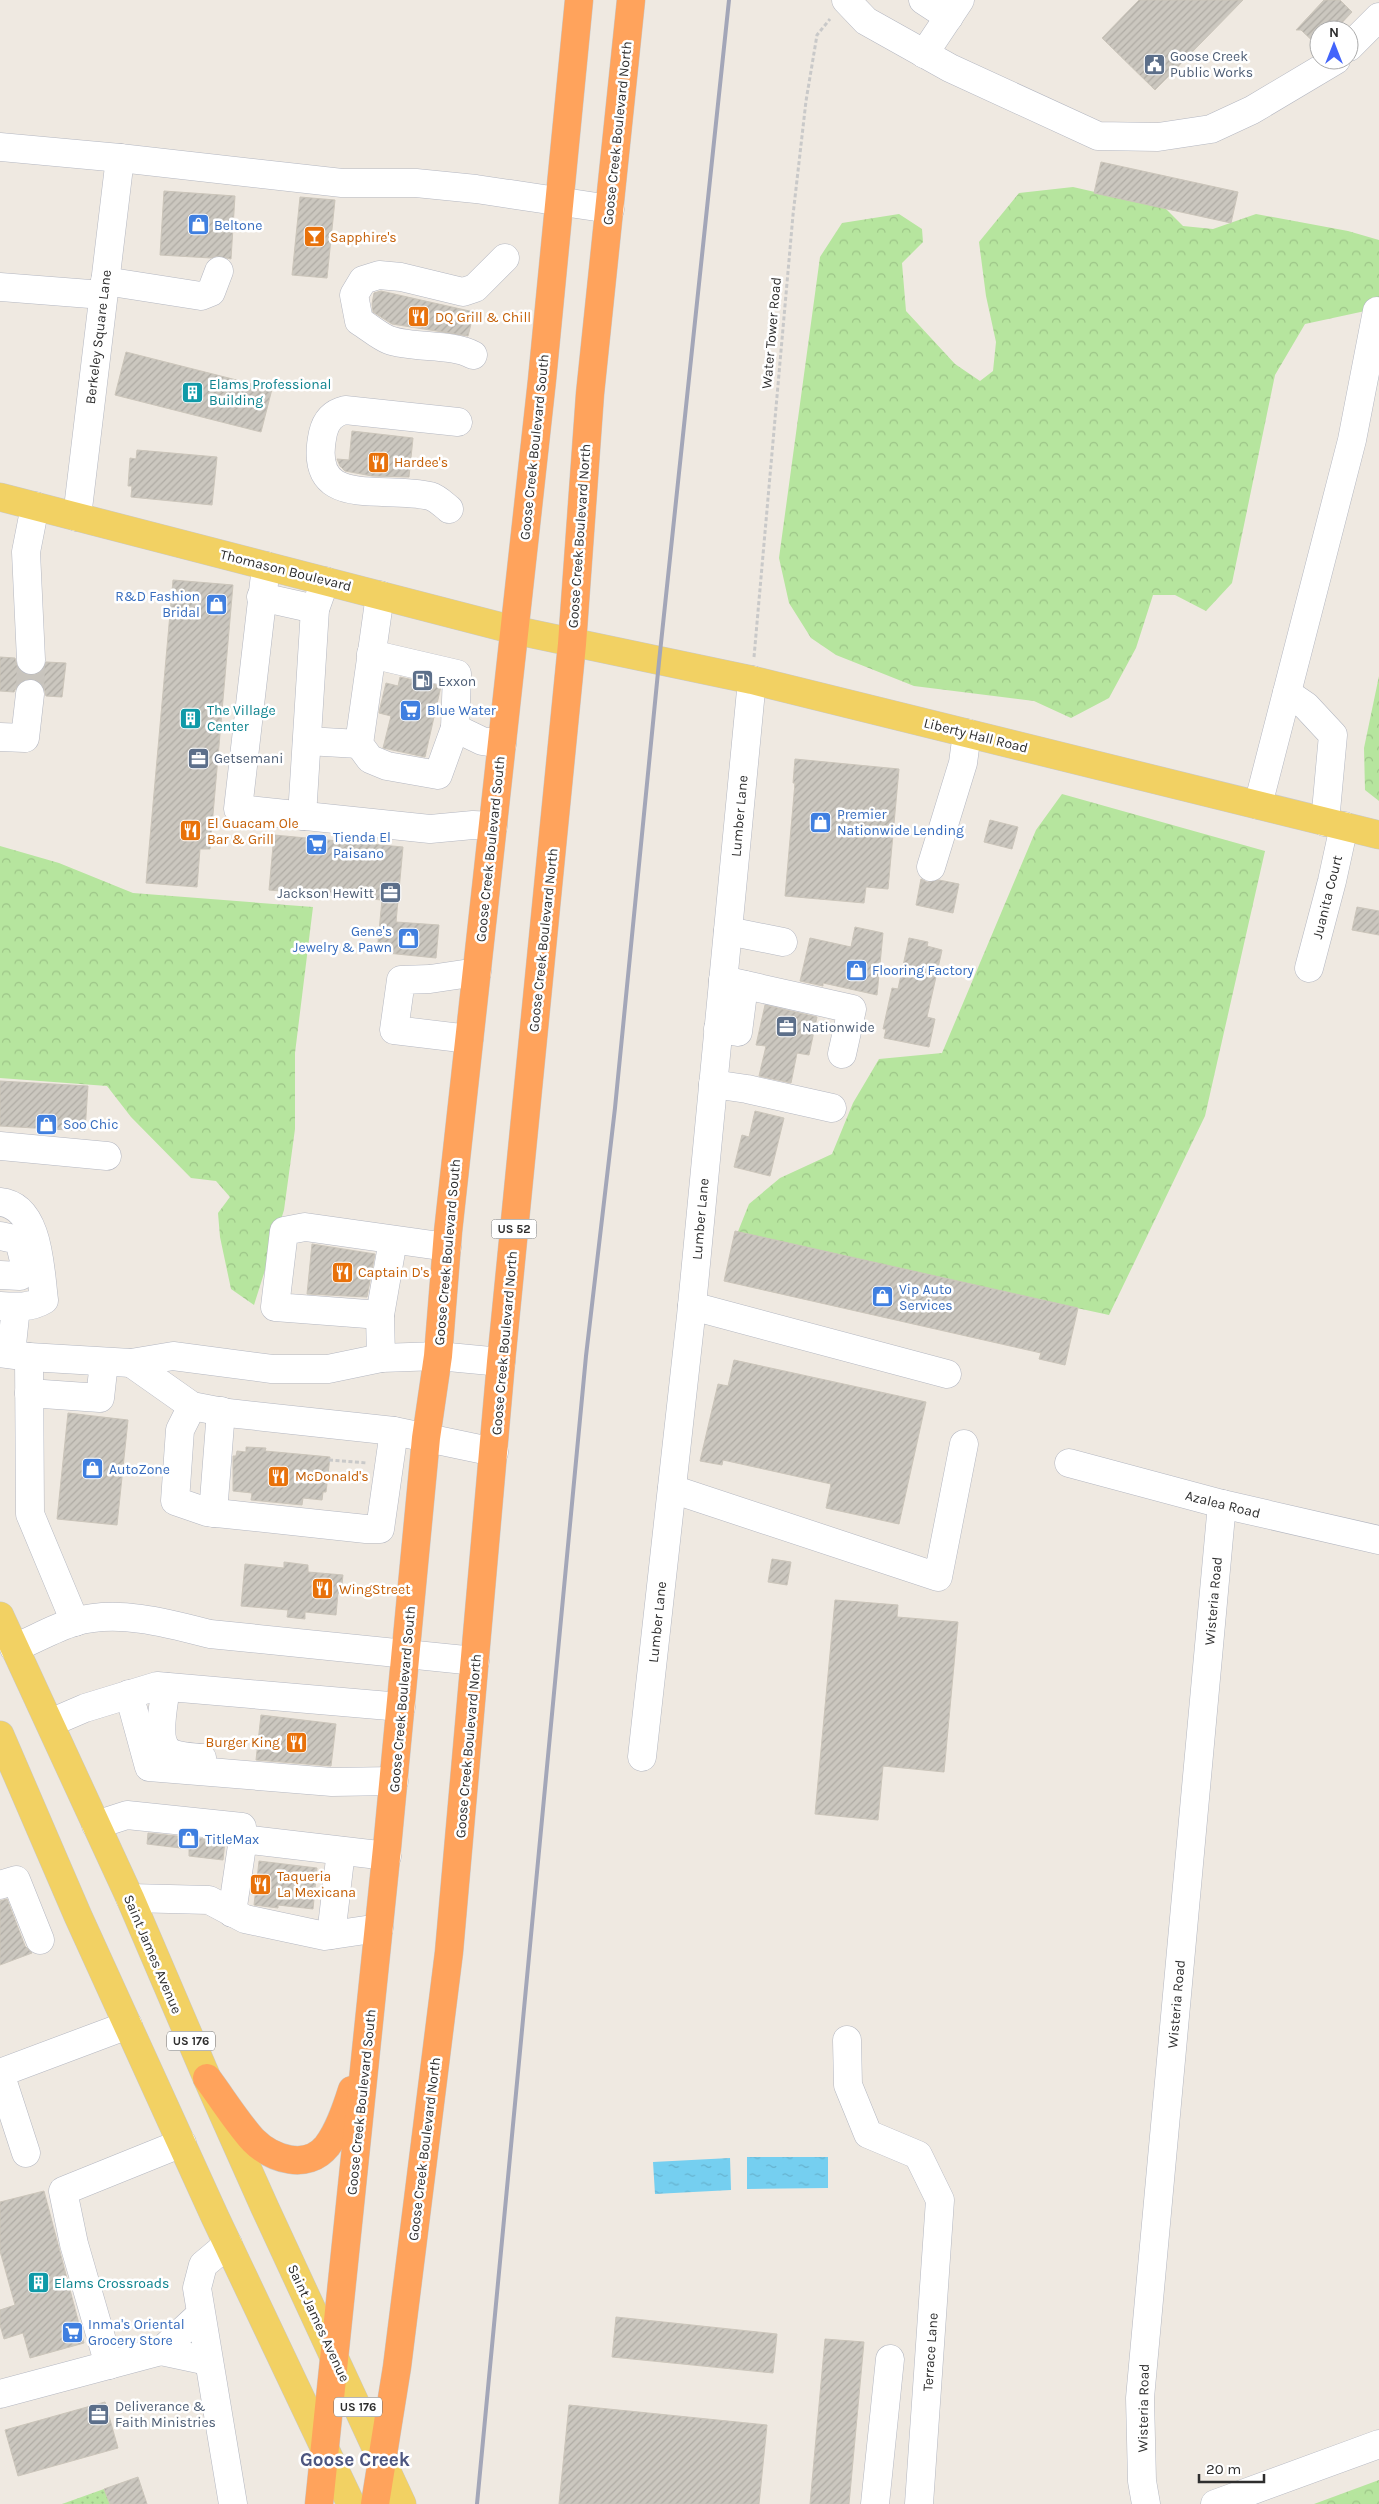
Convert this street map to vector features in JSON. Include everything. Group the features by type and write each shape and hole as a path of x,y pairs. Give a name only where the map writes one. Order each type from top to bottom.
{"highway":[{"name":"Goose Creek Boulevard South","path":"319,2504 402,1707 426,1438 438,1356 447,1247 502,744 579,0"},
{"name":"Goose Creek Boulevard North","path":"375,2504 381,2455 397,2367 450,1952 501,1362 572,644 590,394 631,0"},
{"path":"207,2078 254,2140 275,2157 292,2161 312,2158 326,2147 343,2118 367,2046"}],"main road":[{"name":"Thomason Boulevard","path":"0,497 572,644"},
{"name":"Liberty Hall Road","path":"572,644 752,680 1379,835"},
{"name":"Saint James Avenue","path":"0,1616 130,1898 207,2078 402,2504"},
{"path":"1,1741 78,1916 228,2244 351,2504"}],"street":[{"path":"923,0 955,8 924,54"},
{"path":"847,1 866,21 950,68 1098,136 1158,137 1211,128 1252,110 1319,70"},
{"path":"1359,37 1379,17"},
{"path":"0,147 120,158 342,183 416,183 610,209"},
{"name":"Berkeley Square Lane","path":"77,517 120,158"},
{"path":"473,355 464,350 435,348 389,340 359,322 354,295 362,280 379,275 400,277 464,292 475,288 505,258"},
{"path":"0,288 104,288 202,296 211,292 218,271"},
{"path":"1258,805 1352,440 1377,311"},
{"path":"449,509 431,496 348,488 334,484 326,478 321,466 320,448 323,430 329,418 336,412 345,410 458,422"},
{"path":"31,660 26,552 35,506"},
{"path":"266,566 238,809 430,829 473,825 493,826"},
{"path":"302,816 315,609 325,581"},
{"path":"371,654 457,674 455,728 438,775 388,766 370,759 359,744 371,654 380,595"},
{"path":"261,597 315,609"},
{"name":"Lumber Lane","path":"642,1757 692,1306 718,1029 734,982 728,931 752,680"},
{"name":"Juanita Court","path":"1287,692 1306,706 1333,735 1334,824 1332,881 1309,968"},
{"path":"0,737 25,738 30,694"},
{"path":"455,728 482,740 502,744"},
{"path":"931,868 963,763 967,733"},
{"path":"307,741 359,744"},
{"path":"728,931 782,942"},
{"path":"469,1039 394,1030 401,980 430,979 477,972"},
{"path":"734,982 852,1009 842,1054"},
{"path":"713,1084 747,1088 832,1108"},
{"path":"0,1146 107,1156"},
{"path":"2,1202 24,1214 35,1235 44,1300 37,1304 8,1307 13,1355 30,1393 30,1514 75,1622"},
{"path":"380,1315 275,1307 284,1231 305,1227 447,1247"},
{"path":"0,1236 19,1240 25,1265 20,1276 0,1275"},
{"path":"381,1358 380,1315 393,1240"},
{"path":"692,1306 947,1374"},
{"path":"13,1355 131,1363 173,1356 272,1370 328,1369 381,1358 438,1356 501,1362"},
{"path":"30,1393 100,1398 104,1362"},
{"path":"131,1363 192,1406 394,1431 494,1452"},
{"path":"192,1406 180,1430 175,1501 213,1513 366,1529 380,1528 417,1534"},
{"path":"213,1513 221,1411"},
{"path":"380,1528 394,1431"},
{"path":"672,1489 938,1577 964,1444"},
{"name":"Azalea Road","path":"1069,1463 1222,1504 1379,1540"},
{"name":"Wisteria Road","path":"1146,2504 1142,2481 1140,2398 1222,1504"},
{"path":"14,1648 75,1622 121,1616 168,1623 210,1634 407,1655 475,1660"},
{"path":"50,1723 85,1708 157,1686 402,1707"},
{"path":"166,1687 161,1737 164,1746 173,1754 296,1770 341,1782"},
{"path":"129,1694 149,1767 341,1782 394,1781"},
{"path":"96,1825 127,1815 242,1828 243,1839 232,1913"},
{"path":"243,1839 387,1856"},
{"path":"331,1935 341,1851"},
{"path":"0,1885 16,1880 40,1940"},
{"path":"130,1898 209,1900 245,1919 325,1936 379,1928"},
{"path":"26,2153 0,2073 128,2025"},
{"name":"Terrace Lane","path":"847,2040 848,2085 868,2134 918,2155 940,2200 919,2504"},
{"path":"108,2365 74,2244 63,2191 182,2143"},
{"path":"228,2244 203,2265 197,2288 233,2504"},
{"path":"161,2351 200,2315"},
{"path":"0,2394 161,2351 208,2361"},
{"path":"875,2504 890,2359"},
{"path":"1215,2504 1379,2444"}],"path":[{"name":"Water Tower Road","path":"752,680 793,215 806,101 818,35 840,6 847,1"}],"green space":[{"path":"1073,187 1165,208 1183,226 1213,229 1256,214 1348,231 1379,240 1379,308 1305,324 1275,375 1232,583 1206,611 1175,595 1153,595 1136,648 1109,698 1071,718 1034,701 914,686 836,655 811,638 789,603 779,558 820,257 842,223 899,214 922,229 923,242 902,263 906,311 955,364 980,381 993,371 996,342 986,296 979,242 1019,193"},
{"path":"1379,676 1379,801 1365,790 1364,748"},
{"path":"1062,794 1265,851 1205,1116 1109,1315 737,1234 749,1204 780,1178 832,1154 853,1103 879,1059 942,1053 1036,830"},
{"path":"0,846 59,863 133,893 313,907 295,1053 295,1129 284,1210 254,1305 231,1289 220,1237 218,1213 230,1197 216,1181 191,1178 131,1117 107,1086 0,1078"},
{"path":"1379,2480 1379,2504 1314,2504"},
{"path":"104,2489 110,2504 62,2504"}],"water":[{"path":"747,2157 828,2157 828,2188 747,2189"},
{"path":"730,2158 731,2190 655,2194 653,2162"}],"building":[{"name":"Goose Creek Public Works","path":"1139,0 1243,0 1155,90 1102,38"},
{"path":"1324,0 1340,0 1352,12 1344,20 1309,20 1309,38 1301,30 1296,30"},
{"path":"1101,162 1238,192 1231,223 1094,193"},
{"path":"164,191 235,196 231,259 217,256 211,258 160,255"},
{"path":"300,197 335,200 327,278 292,275"},
{"path":"381,291 474,312 468,336 392,324 373,312 374,293"},
{"name":"Elams Professional Building","path":"126,352 272,389 261,432 115,395"},
{"path":"352,431 413,438 409,477 372,476 345,471 337,459 349,460"},
{"path":"137,450 217,457 212,505 131,497 132,486 128,486 130,458 136,459"},
{"name":"The Village Center","path":"173,580 233,585 210,849 200,849 197,887 146,883"},
{"path":"0,657 15,658 18,669 24,674 31,676 40,673 46,662 66,663 62,697 46,696 40,682 31,678 18,684 14,692 0,691"},
{"path":"400,677 441,686 425,757 383,748 391,716 379,713 380,708 386,683 398,686"},
{"path":"795,759 899,769 888,889 866,887 864,903 785,896 795,783 793,783"},
{"path":"990,820 1018,827 1012,849 984,842"},
{"path":"274,835 403,847 396,922 439,925 436,958 377,952 382,900 269,890"},
{"path":"921,879 927,882 939,880 959,884 953,913 916,905"},
{"path":"1357,907 1379,911 1379,935 1352,930"},
{"path":"855,927 883,933 877,995 823,983 823,986 800,981 810,938 851,947"},
{"path":"909,938 928,942 927,946 942,950 927,1017 935,1019 929,1047 884,1038 886,1029 883,1029 892,988 898,989"},
{"path":"765,1005 817,1017 809,1055 797,1053 791,1083 759,1076 766,1046 756,1045"},
{"path":"0,1081 88,1086 85,1131 0,1126"},
{"path":"755,1111 784,1118 770,1176 734,1167 742,1135 749,1137"},
{"path":"735,1231 1078,1308 1065,1365 1039,1359 1041,1353 724,1281"},
{"path":"312,1244 375,1254 367,1297 307,1294"},
{"path":"734,1360 926,1402 899,1524 826,1508 831,1484 723,1460 722,1465 700,1461 718,1384 728,1386"},
{"path":"68,1413 128,1420 117,1525 57,1519"},
{"path":"246,1447 266,1448 265,1451 330,1457 326,1492 323,1492 322,1500 303,1498 302,1505 251,1500 252,1493 233,1491 233,1456 236,1456 237,1451 246,1452"},
{"path":"772,1559 791,1562 787,1585 768,1582"},
{"path":"284,1562 308,1565 308,1572 343,1575 341,1593 338,1593 336,1615 305,1612 305,1619 287,1617 288,1610 241,1606 245,1564 284,1568"},
{"path":"835,1600 898,1605 897,1617 958,1622 944,1772 883,1766 878,1820 815,1814"},
{"path":"261,1715 336,1724 331,1766 256,1760"},
{"path":"148,1833 225,1841 223,1860 189,1856 189,1849 147,1844"},
{"path":"259,1861 317,1868 313,1909 278,1905 278,1908 254,1905"},
{"path":"7,1899 25,1946 32,1953 0,1965 0,1901"},
{"name":"Elams Crossroads","path":"44,2191 84,2343 30,2358 23,2333 4,2339 0,2325 0,2310 15,2305 0,2251 0,2202"},
{"path":"616,2317 777,2334 773,2373 612,2357"},
{"path":"825,2339 864,2342 849,2504 810,2504"},
{"path":"105,2402 118,2448 18,2476 5,2430"},
{"path":"569,2405 767,2425 759,2504 559,2504"},
{"path":"138,2477 147,2504 110,2504 104,2489"}],"tunnel":[{"path":"30,694 31,660"}],"railway":[{"path":"477,2504 586,1356 615,1108 659,662 729,0"}],"place":[{"name":"Goose Creek Public Works","path":"1154,64"},
{"name":"Beltone","path":"198,225"},
{"name":"Sapphire's","path":"314,237"},
{"name":"DQ Grill & Chill","path":"419,317"},
{"name":"Elams Professional Building","path":"193,392"},
{"name":"Hardee's","path":"378,462"},
{"name":"R&D Fashion Bridal","path":"216,604"},
{"name":"Exxon","path":"422,681"},
{"name":"Blue Water","path":"411,710"},
{"name":"The Village Center","path":"191,718"},
{"name":"Getsemani","path":"198,758"},
{"name":"Premier Nationwide Lending","path":"821,822"},
{"name":"El Guacam Ole Bar & Grill","path":"191,831"},
{"name":"Tienda El Paisano","path":"317,845"},
{"name":"Jackson Hewitt","path":"390,893"},
{"name":"Gene's Jewelry & Pawn","path":"408,939"},
{"name":"Flooring Factory","path":"856,970"},
{"name":"Nationwide","path":"786,1027"},
{"name":"Soo Chic","path":"47,1124"},
{"name":"Captain D's","path":"342,1272"},
{"name":"Vip Auto Services","path":"883,1297"},
{"name":"AutoZone","path":"93,1469"},
{"name":"McDonald's","path":"279,1476"},
{"name":"WingStreet","path":"323,1589"},
{"name":"Burger King","path":"296,1742"},
{"name":"TitleMax","path":"189,1839"},
{"name":"Taqueria La Mexicana","path":"261,1884"},
{"name":"Elams Crossroads","path":"38,2283"},
{"name":"Inma's Oriental Grocery Store","path":"72,2332"},
{"name":"Deliverance & Faith Ministries","path":"99,2414"}],"district":[{"name":"Goose Creek","path":"355,2459"}]}
